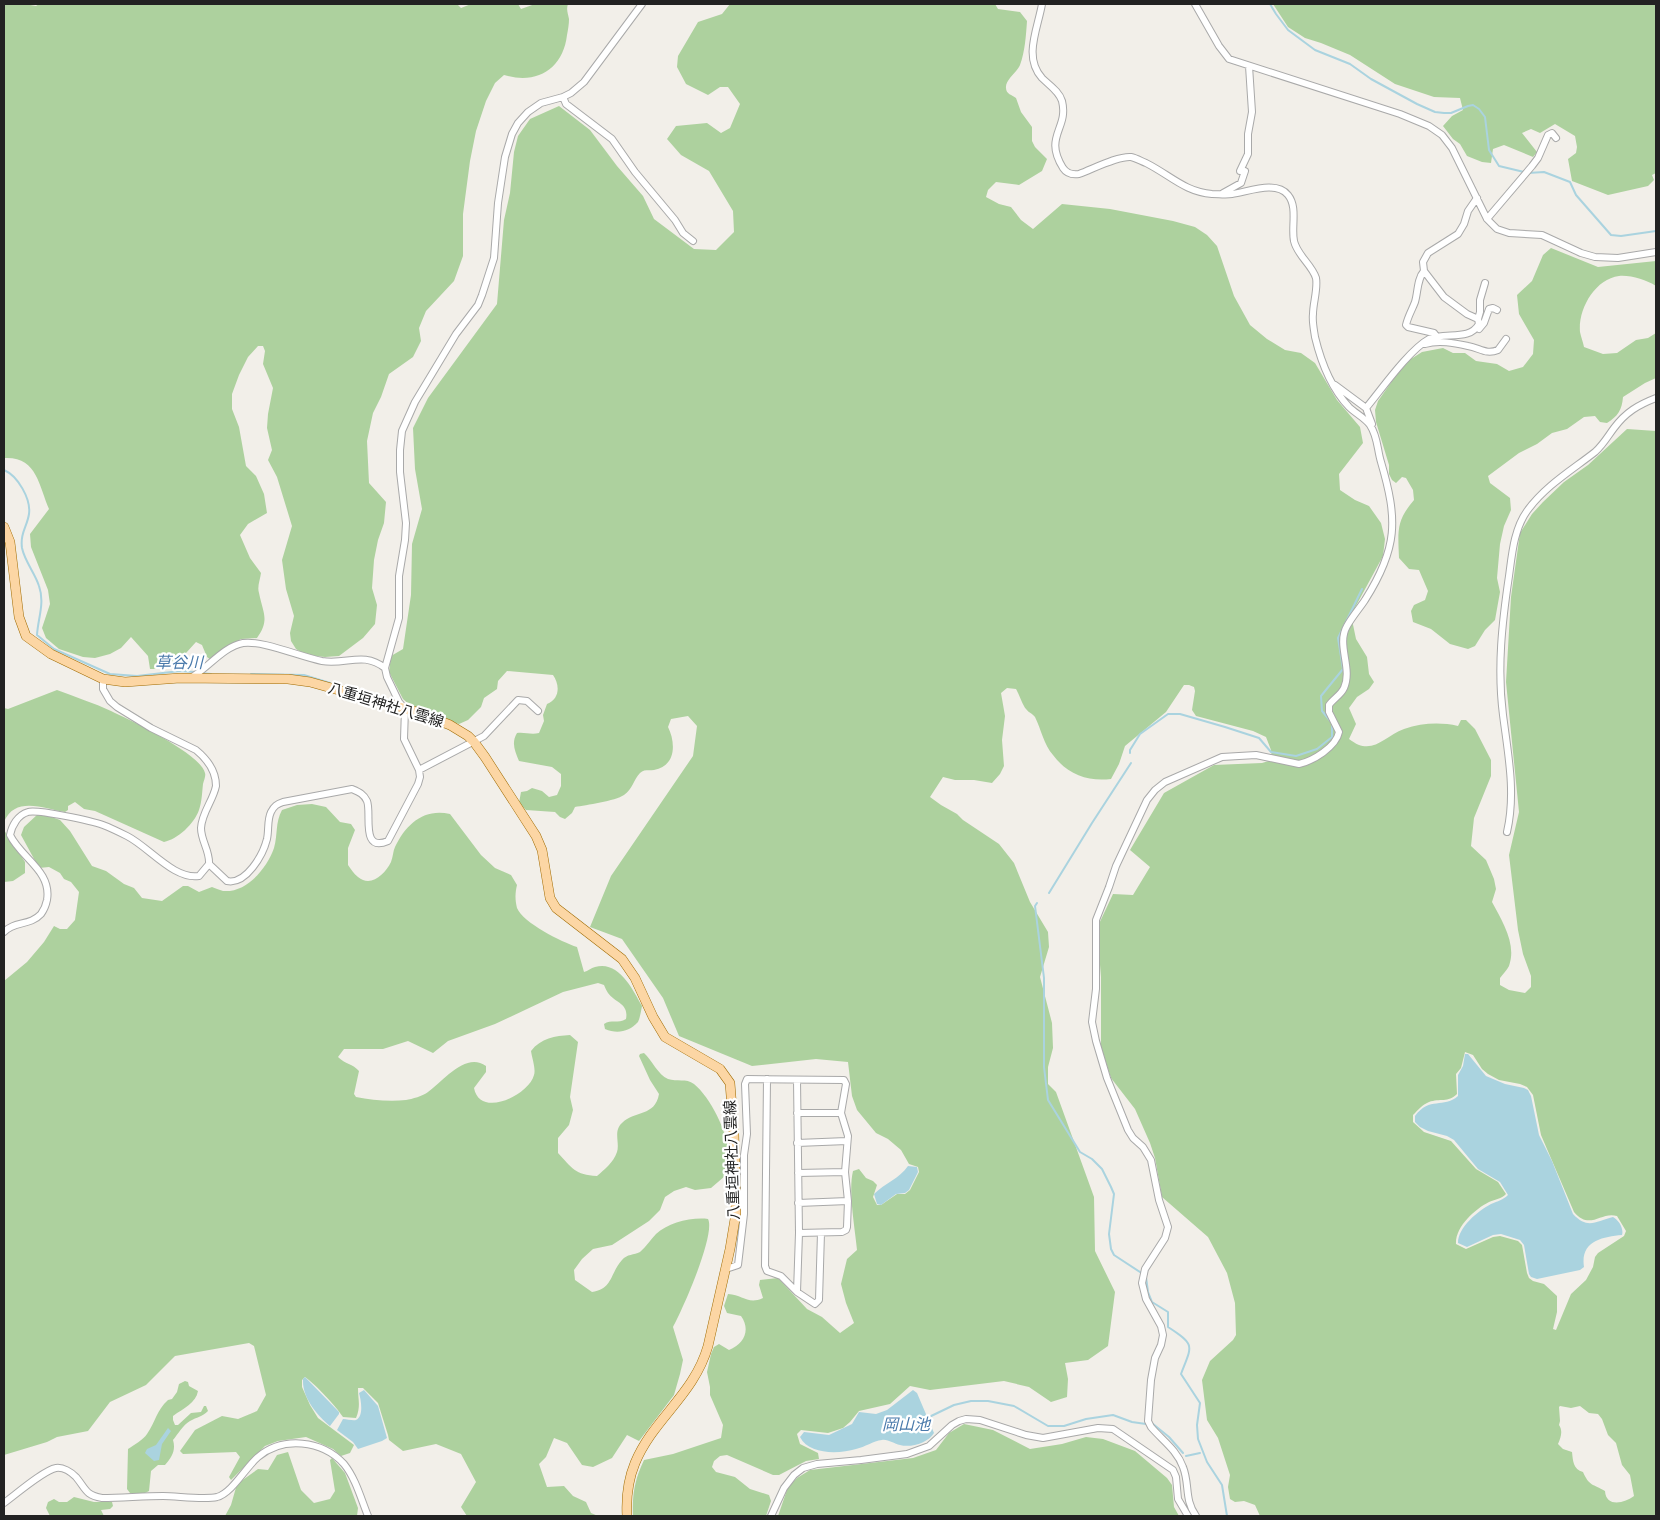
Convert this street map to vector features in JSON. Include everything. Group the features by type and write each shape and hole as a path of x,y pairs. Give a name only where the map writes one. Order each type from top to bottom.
{"main road":[{"name":"八重垣神社八雲線","path":"4,527 10,542 19,617 26,636 50,654 103,679 125,682 196,675 288,679 310,682 405,709 450,726 474,742 536,836 542,850 550,898 556,908 622,959 635,978 653,1017 665,1037 720,1069 730,1083 734,1134 736,1213 726,1268 704,1359 690,1385 641,1451 635,1462 628,1484 627,1516"}],"street":[{"path":"103,679 103,689 112,704 151,728 196,750 211,767 216,786 203,815 201,832 208,853 209,864 227,881 237,881 245,875 261,855 267,838 270,814 275,806 283,802 352,790 359,792 367,800 369,806 368,829 371,838 379,842 388,841 418,784 419,770 404,739 405,709 399,702 387,677 385,668 399,618 399,576 405,540 406,523 400,457 402,431 415,402 456,334 478,305 482,295 494,258 500,182 505,156 512,134 518,123 528,112 541,103 563,97 584,82 642,4"},
{"path":"1042,4 1034,35 1033,60 1039,73 1059,94 1062,102 1063,114 1054,149 1067,173 1079,174 1132,157 1161,170 1188,189 1208,194 1275,188 1288,194 1292,203 1294,244 1316,279 1312,315 1315,338 1323,363 1340,396 1351,409 1368,422 1374,432 1378,441 1380,460 1390,495 1392,534 1388,554 1381,572 1365,600 1346,626 1343,634 1346,678 1344,688 1328,705 1329,712 1339,732 1337,739 1320,753 1303,763 1290,763 1256,756 1222,757 1165,782 1147,800 1116,866 1096,920 1096,989 1092,1022 1096,1041 1107,1078 1128,1130 1133,1138 1143,1147 1151,1160 1159,1200 1168,1227 1165,1238 1143,1274 1142,1283 1146,1299 1161,1326 1163,1334 1161,1345 1155,1358 1151,1380 1148,1421 1181,1460 1186,1478 1188,1502 1196,1516"},
{"path":"1195,4 1229,59 1400,114 1429,126 1447,141 1472,186 1487,219 1492,226 1502,232 1542,235 1581,253 1595,257 1618,258 1656,252"},
{"path":"1222,194 1241,183 1246,171 1241,172 1240,170 1248,154 1248,134 1252,112 1249,66"},
{"path":"563,97 566,104 612,139 635,172 675,220 683,233 693,241"},
{"path":"1487,219 1529,171 1538,158 1548,135 1552,134 1556,138"},
{"path":"1477,198 1468,211 1464,224 1458,234 1425,256 1423,262 1424,271 1448,300 1467,314 1478,319"},
{"path":"1424,271 1420,275 1414,304 1408,315 1406,325 1434,332 1437,337"},
{"path":"1473,331 1479,324 1480,300 1485,282"},
{"path":"1366,408 1420,346 1431,338 1466,335 1478,330 1484,324 1489,309 1497,310"},
{"path":"1420,346 1431,342 1441,342 1471,346 1487,353 1498,350 1506,339"},
{"path":"1333,383 1366,408 1374,427 1374,432"},
{"path":"1507,832 1511,812 1512,783 1501,692 1500,660 1504,609 1517,532 1524,516 1541,495 1600,447 1629,411 1640,404 1656,398"},
{"path":"196,675 227,651 246,643 324,661 360,659 374,661 385,668"},
{"path":"419,770 474,742 490,731 518,700 527,701 538,711"},
{"path":"4,932 15,925 25,924 36,918 44,910 47,900 47,888 41,874 10,835 12,826 18,819 29,812 50,813 101,824 140,844 175,871 186,876 199,876 209,864"},
{"path":"726,1268 738,1265 740,1253 744,1214 744,1155 747,1134 746,1081 748,1079 844,1080 846,1084 841,1113 848,1136 845,1172 848,1202 846,1230 842,1232 798,1233"},
{"path":"767,1080 765,1266 767,1272 781,1276 797,1292 813,1304 819,1300 821,1233"},
{"path":"797,1080 797,1292"},
{"path":"797,1113 841,1113"},
{"path":"798,1143 847,1141"},
{"path":"798,1173 845,1172"},
{"path":"798,1203 848,1202"},
{"path":"771,1516 784,1488 794,1475 803,1468 817,1464 907,1454 934,1444 947,1429 959,1421 975,1419 1043,1438 1098,1428 1113,1429 1173,1470 1176,1477 1178,1499 1188,1516"},
{"path":"4,1503 49,1470 59,1468 68,1470 86,1492 92,1496 102,1498 217,1497 227,1490 257,1457 270,1449 284,1444 301,1443 323,1449 344,1464 353,1478 368,1516"}],"green space":[{"path":"4,4 36,6 39,4 457,4 461,8 471,4 518,4 521,9 535,4 568,4 568,31 560,57 554,65 546,72 527,78 504,75 495,83 486,101 476,131 470,161 463,214 463,256 454,281 426,311 419,328 421,341 413,357 389,374 373,413 367,441 369,483 386,502 384,523 374,560 372,588 377,605 375,624 363,638 339,656 306,655 296,649 291,641 290,633 294,616 286,589 282,560 292,526 277,477 268,460 272,450 267,428 273,388 263,364 265,351 263,346 258,346 248,357 232,394 232,409 239,427 246,466 256,476 264,494 267,513 248,524 240,535 250,558 261,573 258,591 264,611 264,621 257,638 241,639 220,651 211,660 207,657 202,645 196,642 176,664 167,669 150,669 148,656 131,637 121,648 110,654 95,658 83,657 59,649 46,638 42,628 50,604 48,590 31,547 30,534 49,509 39,482 30,467 24,462 4,458"},
{"path":"730,4 995,4 998,9 1020,12 1027,21 1024,49 1020,65 1007,82 1006,90 1016,98 1021,112 1032,127 1032,141 1035,147 1047,159 1042,171 1019,185 996,182 988,190 986,197 999,204 1011,207 1021,220 1033,229 1062,204 1110,209 1195,227 1207,235 1217,246 1234,296 1250,325 1267,339 1285,350 1301,353 1315,363 1337,400 1360,427 1363,443 1339,474 1340,490 1355,500 1369,506 1381,523 1385,539 1383,556 1351,615 1356,639 1367,657 1369,674 1374,682 1369,689 1357,697 1349,708 1356,724 1349,739 1357,744 1371,746 1404,729 1424,724 1458,726 1461,720 1466,720 1475,729 1491,760 1491,776 1474,818 1471,846 1486,860 1494,879 1496,889 1492,902 1507,933 1511,949 1509,966 1500,978 1500,985 1509,990 1525,993 1531,987 1531,976 1523,954 1518,930 1509,855 1519,812 1506,682 1511,597 1520,533 1532,514 1543,502 1564,482 1588,465 1627,429 1656,431 1656,1516 1260,1516 1255,1505 1244,1501 1235,1502 1230,1499 1228,1487 1230,1475 1218,1438 1207,1420 1202,1380 1210,1361 1236,1335 1235,1303 1227,1273 1208,1237 1162,1197 1155,1158 1150,1143 1135,1109 1111,1078 1101,1047 1101,977 1097,928 1113,894 1133,895 1150,867 1130,850 1164,793 1214,765 1262,763 1272,760 1271,750 1266,737 1253,731 1196,716 1192,710 1194,687 1184,685 1166,712 1125,746 1119,764 1111,779 1102,780 1086,778 1071,772 1059,762 1047,747 1035,717 1027,710 1016,689 1007,688 1001,693 1005,716 1002,740 1004,766 1000,774 992,783 974,780 955,780 943,777 930,797 999,844 1014,863 1030,902 1048,932 1049,947 1040,977 1052,1023 1053,1048 1048,1067 1048,1084 1056,1092 1094,1197 1095,1251 1115,1292 1108,1346 1088,1360 1065,1363 1068,1379 1067,1397 1051,1402 1029,1387 1004,1381 930,1390 910,1386 890,1404 859,1411 843,1428 828,1433 801,1430 797,1434 800,1444 818,1453 819,1459 806,1461 779,1475 773,1475 727,1455 720,1456 714,1461 712,1467 716,1472 735,1477 750,1489 769,1495 771,1501 766,1516 633,1516 635,1487 644,1460 673,1454 721,1438 723,1425 710,1395 707,1372 711,1354 714,1347 719,1344 729,1350 739,1344 746,1331 741,1316 727,1313 724,1306 728,1294 749,1300 758,1300 763,1298 759,1285 760,1280 778,1278 807,1309 822,1317 840,1333 854,1323 841,1284 847,1259 857,1250 852,1199 853,1171 859,1169 866,1178 877,1185 873,1197 877,1205 881,1205 897,1194 905,1194 910,1190 919,1172 918,1167 909,1164 901,1150 888,1139 876,1133 857,1110 852,1096 848,1062 816,1059 752,1066 679,1036 663,998 622,939 590,927 611,876 693,756 697,726 688,716 671,719 668,727 673,747 667,764 661,768 642,772 624,795 607,801 575,807 572,813 565,819 555,812 526,810 519,803 521,792 532,788 542,791 549,797 557,795 561,786 561,774 552,767 519,761 514,744 517,733 539,733 544,721 543,715 547,704 554,699 558,691 553,675 507,671 498,681 497,689 484,698 481,707 468,720 459,724 411,706 403,699 389,672 391,656 403,649 411,595 412,544 422,509 415,469 413,428 428,398 497,304 504,220 518,136 530,119 559,106 590,130 643,196 654,219 694,249 716,250 734,232 733,211 709,171 681,155 667,139 676,126 707,123 721,133 730,128 740,104 728,87 720,87 708,95 686,84 677,67 678,56 698,22 722,14","holes":["1465,1052 1473,1055 1482,1069 1488,1074 1499,1080 1527,1087 1533,1095 1541,1135 1574,1212 1585,1220 1611,1215 1617,1216 1626,1231 1624,1236 1595,1257 1593,1267 1586,1280 1571,1294 1556,1330 1553,1329 1557,1312 1557,1296 1544,1284 1529,1278 1522,1245 1518,1241 1500,1236 1493,1237 1466,1249 1456,1244 1459,1231 1467,1219 1484,1205 1506,1194 1498,1182 1476,1169 1451,1141 1424,1132 1413,1122 1413,1115 1424,1105 1429,1102 1454,1097 1457,1094 1456,1074 1461,1068","1560,1406 1571,1408 1580,1406 1589,1413 1598,1414 1608,1435 1616,1443 1622,1465 1630,1475 1634,1496 1626,1501 1612,1502 1606,1496 1605,1491 1594,1486 1585,1477 1583,1472 1575,1467 1572,1452 1563,1449 1558,1444 1561,1434 1559,1425"]},
{"path":"1273,4 1656,4 1656,173 1652,175 1654,180 1648,186 1608,195 1572,181 1568,159 1576,153 1575,136 1555,124 1540,133 1531,129 1522,133 1537,152 1533,157 1504,145 1493,149 1491,163 1482,162 1467,156 1460,144 1453,139 1443,126 1452,116 1463,110 1460,98 1434,97 1395,84 1350,55 1305,38 1288,27"},
{"path":"1551,248 1598,267 1656,261 1656,286 1628,276 1610,278 1602,283 1590,296 1585,305 1580,323 1580,332 1584,347 1603,354 1617,353 1636,340 1648,338 1656,333 1656,378 1623,397 1619,412 1607,423 1600,422 1595,416 1584,417 1567,429 1552,433 1537,444 1519,453 1488,476 1490,483 1510,498 1511,510 1504,526 1500,544 1497,578 1500,592 1495,620 1485,630 1475,646 1468,649 1450,644 1431,629 1413,622 1411,611 1414,605 1425,600 1428,591 1419,570 1409,569 1399,558 1398,540 1401,520 1414,500 1413,490 1406,478 1402,477 1396,483 1389,474 1389,465 1376,422 1375,410 1378,401 1397,374 1411,359 1422,352 1443,348 1453,353 1465,353 1476,361 1497,364 1509,371 1523,367 1533,354 1534,340 1519,314 1517,295 1532,281 1543,255"},
{"path":"57,690 105,708 164,738 179,747 201,765 205,775 200,807 197,815 185,830 175,838 164,842 95,811 84,809 75,802 68,806 68,810 65,812 23,806 9,814 4,822 4,708 8,709"},
{"path":"312,804 326,807 340,822 351,824 355,830 348,848 348,865 358,877 368,881 377,878 385,871 391,862 399,839 410,825 432,813 450,814 481,855 495,868 511,875 517,885 517,908 527,920 562,941 577,947 584,972 595,967 604,966 618,972 630,985 642,1006 638,1022 631,1028 618,1032 605,1029 604,1024 626,1019 626,1014 623,1006 607,992 604,985 598,983 563,992 495,1024 448,1041 433,1053 408,1041 383,1049 344,1049 338,1057 359,1071 354,1094 356,1097 387,1101 414,1098 428,1092 455,1069 471,1062 478,1062 486,1066 486,1072 474,1088 478,1097 485,1102 504,1101 523,1090 530,1083 534,1075 531,1051 539,1043 549,1038 570,1035 578,1042 570,1097 573,1110 569,1125 558,1138 558,1153 574,1170 597,1176 608,1166 617,1152 619,1126 627,1119 649,1110 657,1101 659,1094 650,1080 639,1056 640,1054 644,1053 664,1077 671,1080 688,1081 694,1084 712,1106 721,1125 728,1153 725,1176 711,1188 695,1190 686,1187 674,1191 665,1197 660,1210 649,1221 612,1245 593,1249 574,1270 575,1280 592,1292 599,1290 608,1284 624,1258 640,1252 661,1230 680,1222 708,1219 709,1227 703,1256 673,1327 683,1360 674,1395 639,1441 627,1435 612,1458 593,1467 582,1465 567,1443 554,1438 546,1457 539,1464 547,1487 564,1486 573,1496 586,1502 591,1513 598,1516 467,1516 461,1507 476,1482 461,1454 436,1444 403,1451 389,1440 378,1403 363,1388 358,1388 359,1406 356,1418 343,1417 326,1396 305,1377 302,1380 302,1387 310,1405 318,1418 354,1445 350,1453 341,1456 333,1449 306,1437 278,1441 265,1446 231,1480 229,1477 240,1457 236,1452 183,1454 180,1451 195,1430 222,1416 238,1419 257,1411 266,1395 254,1346 249,1343 175,1356 146,1385 110,1402 88,1431 57,1437 47,1442 4,1455 4,981 27,962 44,942 54,926 60,929 67,929 75,920 79,892 60,873 49,867 39,868 21,835 24,827 38,814 60,820 70,831 92,866 106,871 124,884 134,888 142,898 162,901 183,886 188,886 199,892 212,887 223,891 232,891 248,884 261,871 271,856 276,838 278,819 282,810 297,805"},
{"path":"4,830 25,862 25,873 13,881 4,882"},
{"path":"185,1381 188,1382 189,1386 198,1391 192,1402 173,1416 175,1425 178,1425 191,1413 201,1412 204,1406 206,1406 208,1411 187,1423 173,1440 174,1450 170,1459 165,1465 158,1465 151,1471 149,1491 145,1493 130,1493 127,1489 128,1449 145,1436 161,1408 168,1400 172,1399 177,1392 179,1384"},
{"path":"964,1424 993,1430 1030,1449 1062,1444 1086,1437 1103,1439 1135,1451 1167,1478 1172,1485 1174,1507 1179,1516 778,1516 788,1487 797,1478 810,1470 913,1458 936,1450 949,1433"},
{"path":"288,1452 301,1490 314,1503 330,1499 335,1491 330,1460 332,1458 345,1473 358,1508 357,1516 225,1516 231,1505 237,1484 258,1469 268,1470 277,1455"},
{"path":"74,1497 94,1502 112,1502 113,1506 110,1509 101,1510 104,1516 50,1516 46,1508 48,1502 54,1499 59,1502 67,1502"}],"water":[{"path":"1465,1054 1468,1054 1486,1076 1505,1084 1528,1090 1539,1135 1552,1161 1573,1214 1583,1222 1588,1223 1613,1217 1620,1225 1622,1235 1600,1239 1589,1246 1585,1251 1584,1267 1580,1270 1537,1279 1531,1277 1524,1245 1520,1240 1501,1234 1493,1235 1467,1247 1458,1243 1461,1231 1475,1215 1508,1195 1500,1182 1478,1169 1454,1140 1428,1131 1415,1122 1415,1116 1426,1106 1447,1102 1458,1096 1458,1075 1463,1066"},
{"path":"908,1166 917,1167 918,1172 909,1190 905,1193 896,1194 881,1205 877,1204 874,1194"},
{"path":"305,1377 339,1412 330,1426 311,1406 303,1386 303,1379"},
{"path":"364,1390 378,1406 387,1438 358,1449 353,1442 337,1430 343,1419 356,1420 359,1418 361,1408 359,1393"},
{"name":"岡山池","path":"913,1390 917,1393 934,1433 924,1442 904,1446 882,1440 856,1449 841,1452 825,1452 810,1447 800,1437 804,1432 829,1435 852,1424 859,1412 876,1414 887,1410"},
{"path":"168,1428 171,1431 162,1444 159,1460 154,1461 145,1453 147,1449 156,1445"}],"waterway":[{"path":"1270,4 1288,30 1315,50 1350,64 1371,79 1417,104 1435,112 1444,113 1451,113 1473,105 1485,117 1489,150 1499,166 1524,172"},
{"path":"1528,173 1544,172 1570,182 1576,195 1611,235 1621,236 1656,231"},
{"path":"4,470 19,483 28,502 29,514 23,534 22,548 41,592 37,635 54,649 110,674 137,676 180,671 194,672"},
{"path":"1130,753 1140,734 1168,714 1180,714 1259,738 1271,752 1296,756 1317,749 1332,737 1332,723 1322,711 1321,696 1343,669 1338,638 1362,589"},
{"name":"草谷川","path":"201,673 211,674"},
{"name":"草谷川","path":"251,674 304,675 330,683"},
{"path":"1049,893 1131,763"},
{"path":"1037,903 1035,906 1044,978 1044,1067 1048,1100 1080,1152 1092,1159 1102,1169 1114,1194 1109,1234 1111,1249 1114,1255 1143,1274"},
{"path":"1146,1277 1148,1292 1152,1302 1168,1312 1168,1327 1183,1338 1189,1346 1188,1357 1181,1374 1200,1403 1197,1425 1198,1439 1207,1462 1222,1485 1227,1516"},
{"path":"927,1418 954,1405 971,1401 988,1401 1014,1406 1048,1426 1064,1426 1086,1419 1113,1415 1132,1422 1146,1424"},
{"path":"1153,1424 1169,1437 1183,1453"},
{"path":"1186,1456 1200,1453"}]}
